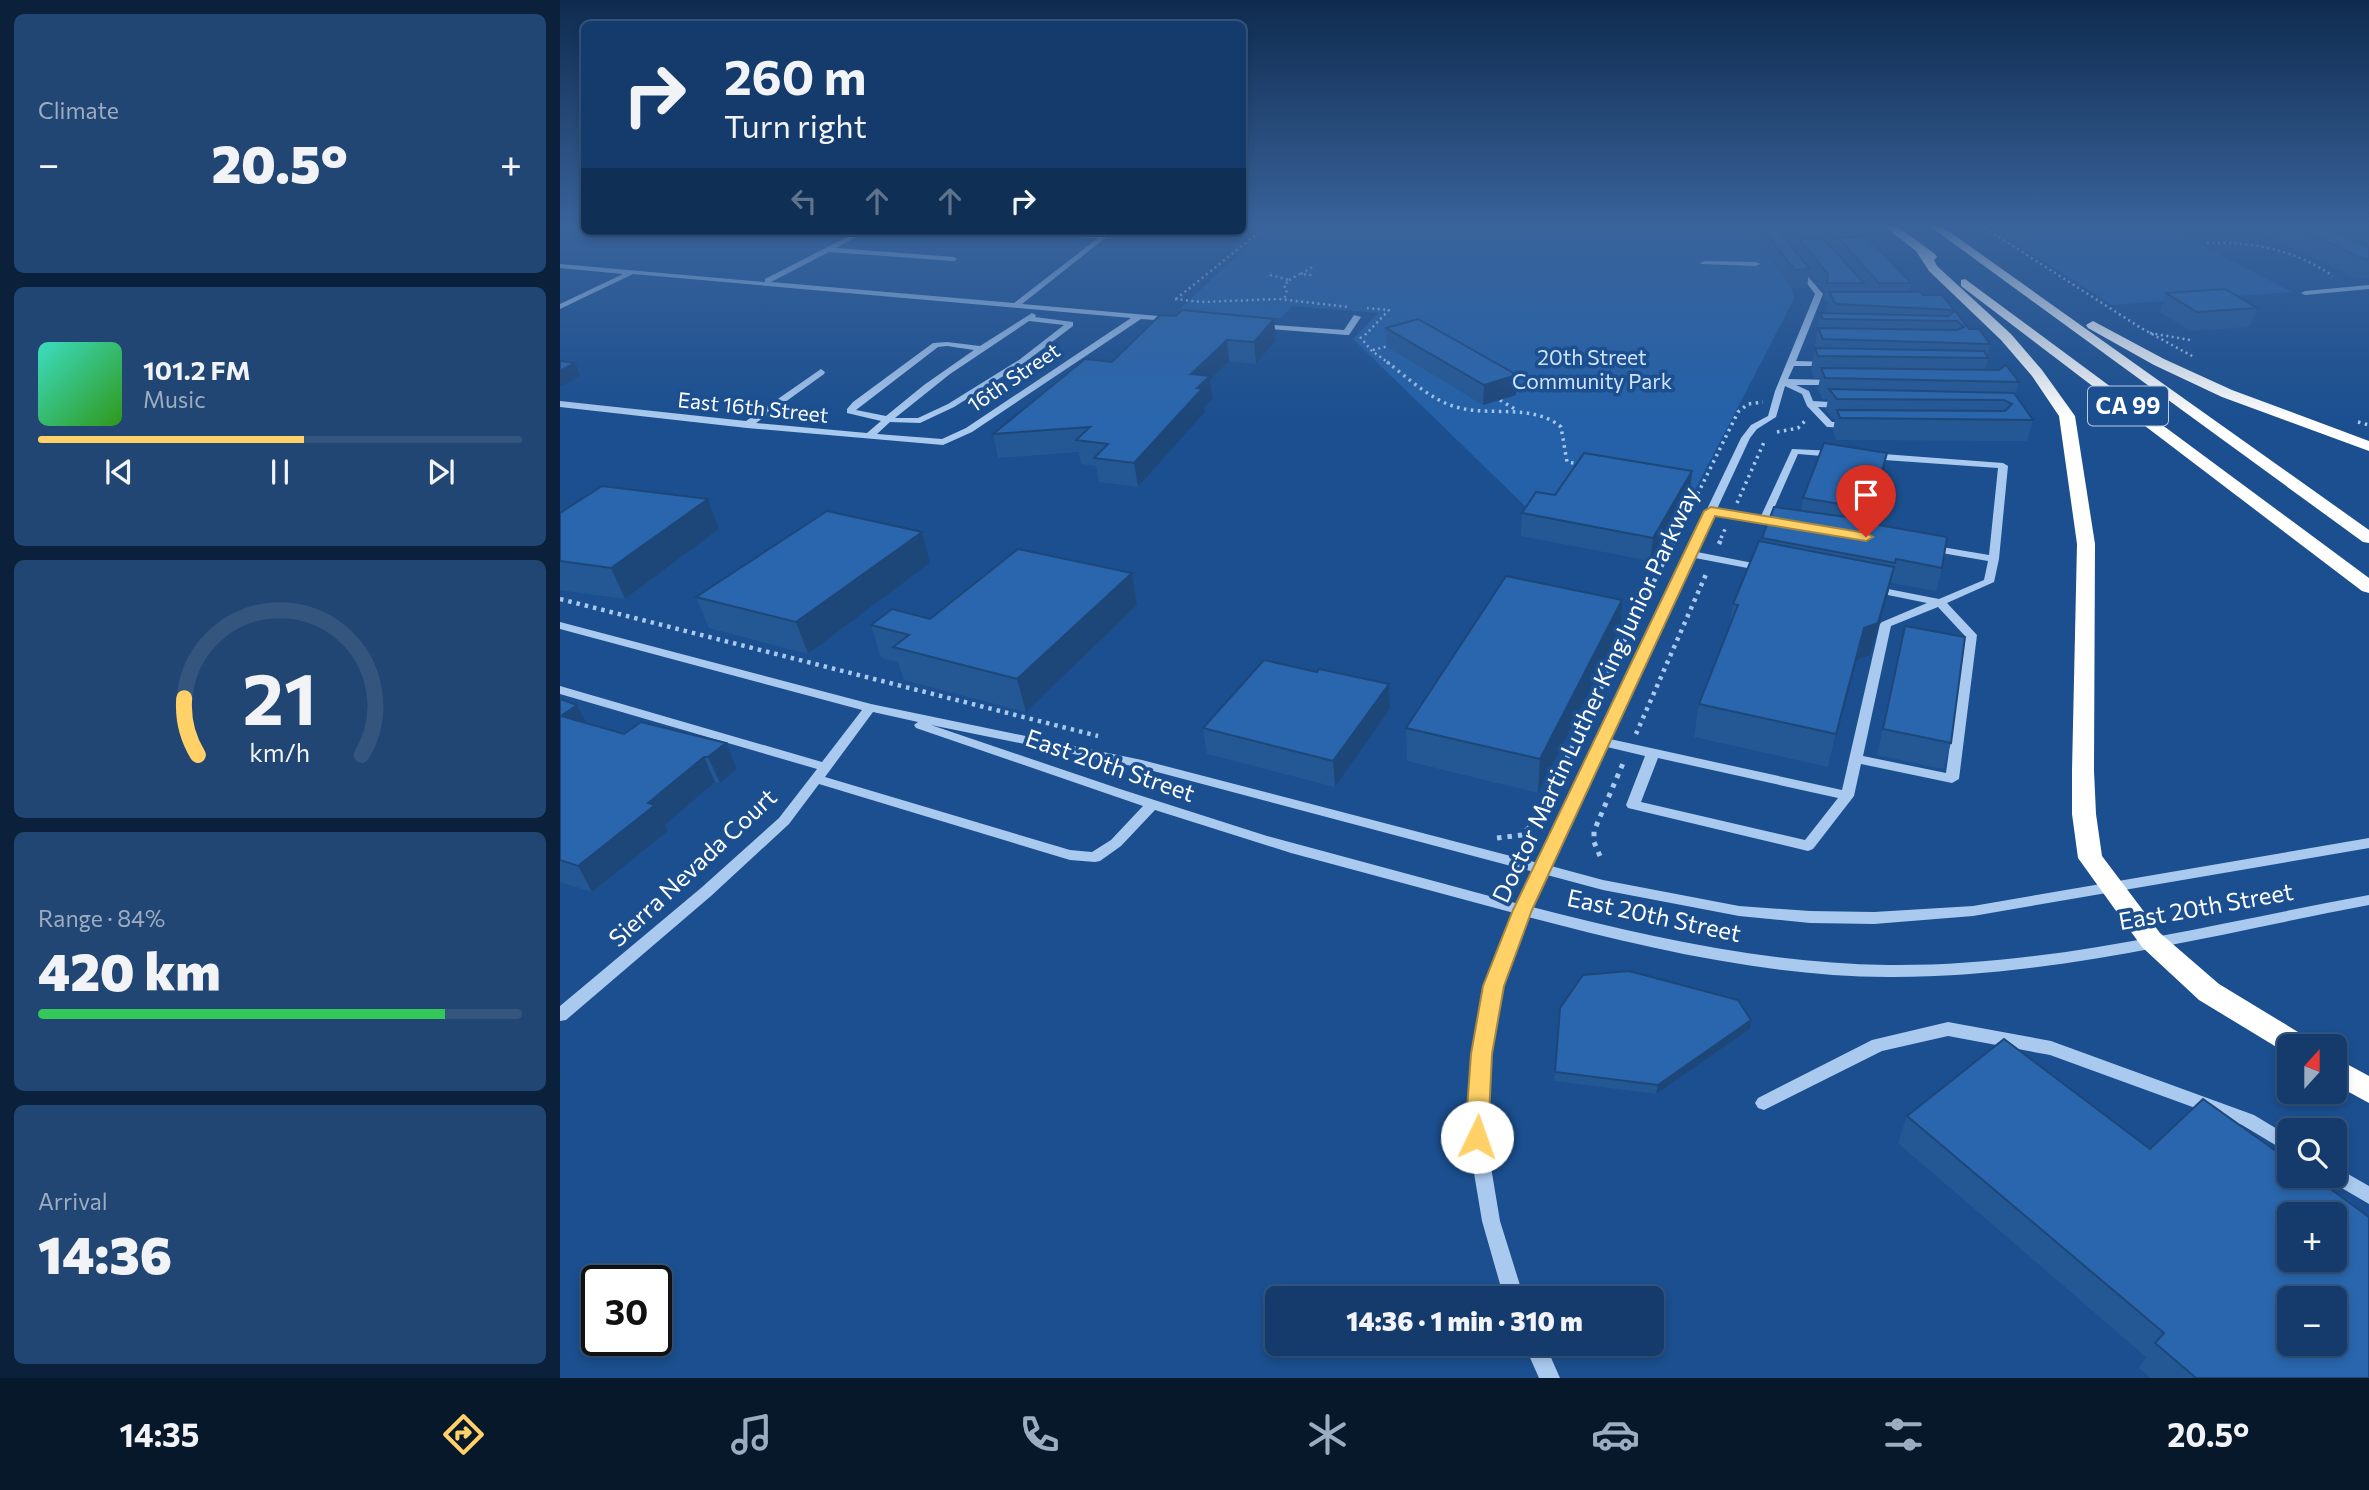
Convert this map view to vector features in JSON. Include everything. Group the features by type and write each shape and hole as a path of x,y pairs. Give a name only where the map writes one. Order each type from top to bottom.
{"highway":[{"path":"1955,289 2014,346 2067,416 2086,544 2084,814 2090,858 2151,940 2210,992 2278,1034"},
{"name":"CA 99","path":"1973,289 2369,587"},
{"name":"CA 99","path":"2022,289 2369,538"},
{"path":"2032,289 2170,369 2235,398 2369,446"},
{"path":"2347,1077 2369,1091"}],"street":[{"path":"560,307 596,289"},
{"path":"850,289 1183,320"},
{"path":"1017,304 1036,289"},
{"path":"1776,403 1815,306 1819,294 1815,289"},
{"path":"2305,293 2344,289"},
{"path":"1815,306 1827,306"},
{"path":"869,436 981,348 1044,307"},
{"name":"16th Street","path":"943,442 969,430 1138,317"},
{"path":"1251,326 1346,333 1357,317"},
{"path":"981,348 936,345 850,411 889,418 925,419 1000,376 1070,324 1027,318"},
{"path":"1807,327 1820,327"},
{"path":"1800,343 1814,343"},
{"path":"1791,363 1846,364"},
{"path":"747,425 821,372"},
{"path":"1783,382 1849,383"},
{"path":"1783,382 1805,393 1810,404 1830,425 1856,425"},
{"name":"Doctor Martin Luther King Junior Parkway","path":"1510,1286 1491,1221 1477,1137 1482,1054 1494,986 1523,910 1749,432 1772,416 1776,403"},
{"name":"East 16th Street","path":"560,404 747,425 943,442"},
{"path":"1810,404 1859,405"},
{"path":"1764,520 1794,451 1850,455"},
{"path":"1653,753 1633,805 1808,846 1847,796 1886,624 1989,582 1994,559 2003,466 1864,456"},
{"path":"1711,511 1777,522"},
{"path":"1913,545 1994,559"},
{"path":"1691,554 1774,570"},
{"path":"1855,585 1939,602 1971,635 1952,779 1856,759"},
{"name":"East 20th Street","path":"560,625 870,708 1142,764 1542,869 1683,902 1810,917 1874,918 1941,914 2112,888 2369,843"},
{"path":"560,690 1070,855 1095,857 1116,843 1153,804"},
{"name":"East 20th Street","path":"870,708 1257,838 1611,933 1774,963 1851,970 1923,970 2004,964 2369,900"},
{"name":"Sierra Nevada Court","path":"560,1015 675,919 774,830 870,708"},
{"path":"1603,742 1847,796"},
{"path":"1764,1103 1878,1045 1948,1029 2063,1052 2248,1120 2277,1138"},
{"path":"2347,1182 2369,1196"},
{"path":"1540,1356 1550,1378"}],"path":[{"path":"1187,289 1175,299 1201,302 1283,300 1350,307"},
{"path":"1283,300 1287,289"},
{"path":"2081,289 2148,332 2197,358"},
{"path":"1363,308 1389,310 1363,338 1372,351 1433,396 1456,407 1518,411 1549,417 1561,427 1567,462 1581,464"},
{"path":"2148,332 2190,340"},
{"path":"1372,351 1393,346"},
{"path":"1500,400 1518,411"},
{"path":"1489,837 1515,837 1533,825 1738,412 1753,403 1776,403 1800,411 1806,421 1793,430 1770,434 1732,514 1594,831 1594,842 1600,856"},
{"path":"2357,421 2369,425"},
{"path":"560,599 1106,738"}],"green space":[{"name":"20th Street Community Park","path":"1201,289 1792,289 1794,299 1672,534 1528,509 1353,339 1378,313 1292,306 1281,318 1178,311"},
{"path":"2088,289 2287,289 2292,292 2112,305"}],"building":[{"path":"2226,289 2257,308 2197,312 2166,293"},
{"path":"1829,292 1920,292 1923,295 1942,295 1954,310 1836,304"},
{"path":"1182,310 1274,319 1254,342 1227,340 1191,374 1210,376 1197,388 1202,389 1134,463 1094,458 1108,444 1076,440 1090,427 993,434 1085,359 1112,362 1160,315 1176,316"},
{"path":"1955,311 1969,329 1979,329 1990,344 1823,339 1818,328 1957,330 1964,327 1957,321 1823,319 1820,313 1948,316"},
{"path":"1418,319 1517,375 1484,385 1386,328"},
{"path":"1815,348 1984,351 1988,358 1818,356"},
{"path":"560,361 575,363 560,371"},
{"path":"2006,365 2019,382 1825,378 1821,368 1999,370"},
{"path":"1829,389 2014,393 2033,420 1840,418 1837,410 2005,411 2012,404 2004,400 1837,399"},
{"path":"1824,443 1887,453 1871,509 1803,498"},
{"path":"1584,453 1692,471 1653,538 1522,513 1536,492 1555,495"},
{"path":"602,486 708,499 611,568 560,561 560,513"},
{"path":"1774,507 1868,520 1867,523 1947,537 1942,568 1896,559 1895,563 1762,538"},
{"path":"827,511 922,532 796,622 696,597"},
{"path":"1759,541 1894,567 1878,623 1864,628 1836,734 1699,704 1738,605 1733,604"},
{"path":"1018,549 1132,573 1017,679 893,647 909,635 871,625 892,609 930,619"},
{"path":"1506,576 1622,600 1540,759 1406,728"},
{"path":"1905,626 1965,637 1951,743 1883,729"},
{"path":"1264,660 1389,684 1333,761 1203,728"},
{"path":"560,699 577,705 561,716 624,734 641,722 726,743 708,757 704,757 648,803 655,805 578,866 560,860"},
{"path":"1629,971 1738,1000 1751,1020 1658,1085 1555,1072 1560,1008 1583,975"},
{"path":"2004,1039 2150,1149 2203,1099 2277,1152 2277,1188 2329,1188 2369,1217 2369,1378 2196,1378 2155,1343 2164,1333 1907,1116"}],"route":[{"path":"1477,1137 1482,1054 1494,986 1523,910 1711,511 1866,537"}]}
